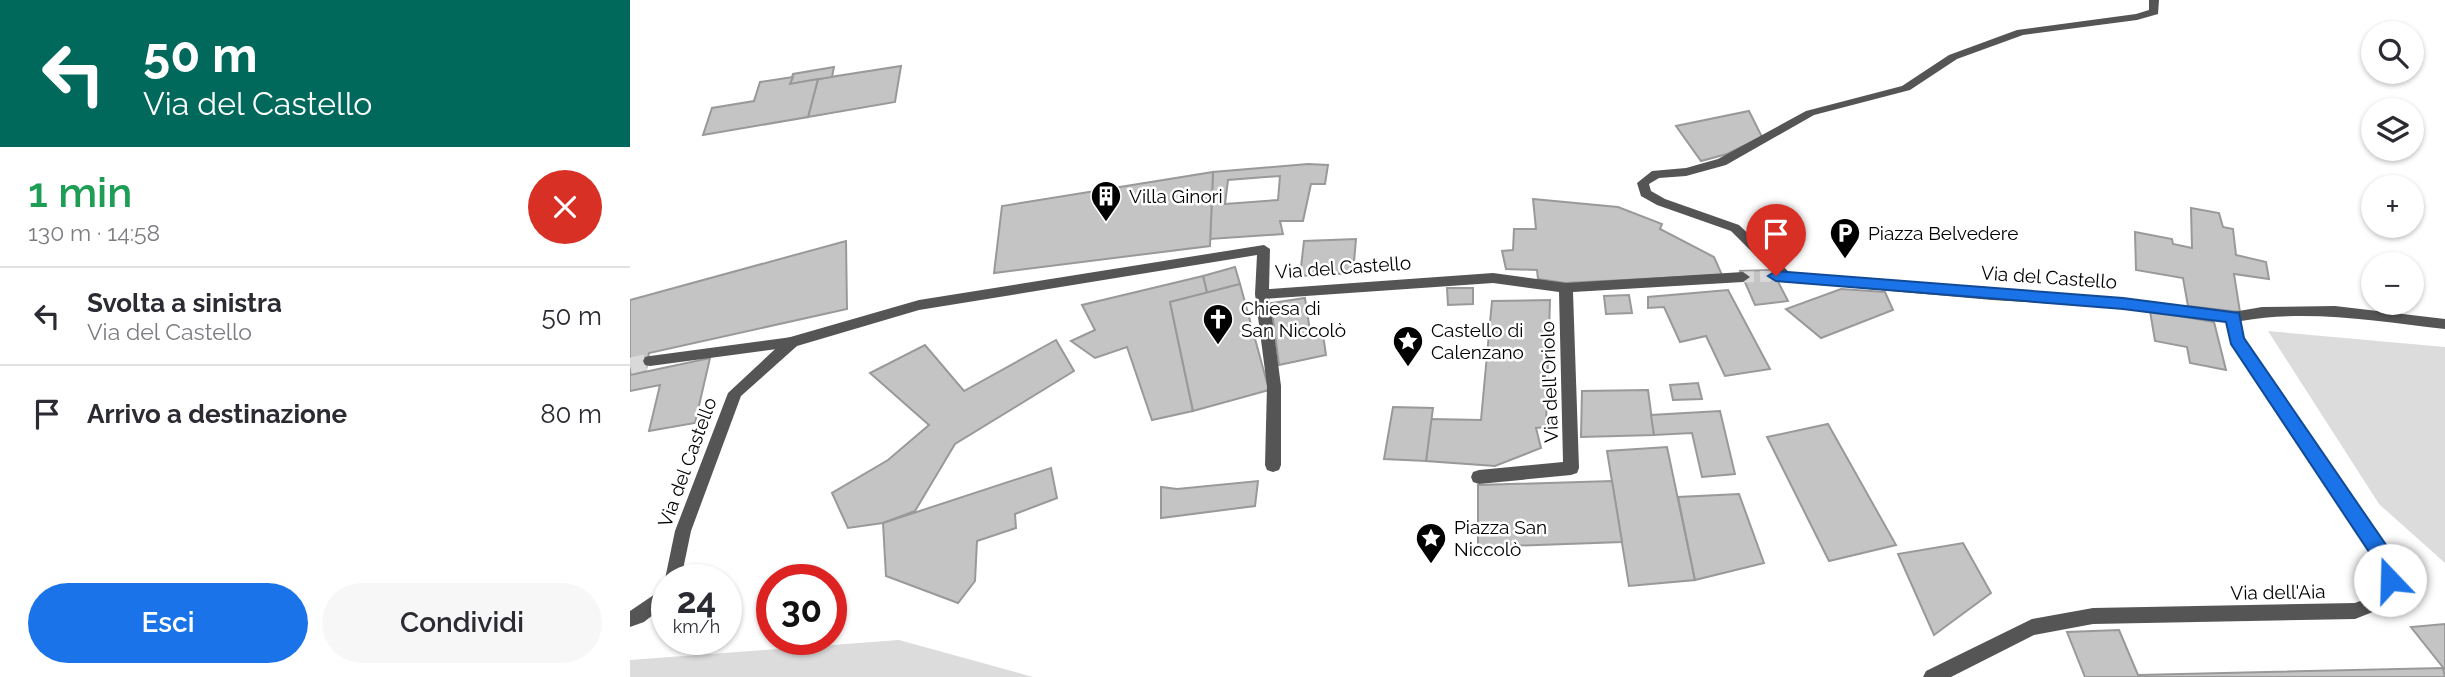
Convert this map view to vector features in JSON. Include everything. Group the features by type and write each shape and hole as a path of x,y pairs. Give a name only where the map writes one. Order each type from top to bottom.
{"street":[{"name":"Via del Castello","path":"2154,0 2154,12 2137,17 2021,32 1953,57 1906,88 1810,113 1722,162 1686,172 1656,174 1643,183 1645,193 1661,202 1735,228 1780,276 1992,295 2123,303 2233,317 2262,312 2335,312 2445,324"},
{"name":"Via del Castello","path":"650,361 792,342 919,305 1264,249 1262,294 1493,278 1566,288 1743,277"},
{"name":"Via dell'Oriolo","path":"1479,477 1571,468 1566,288"},
{"path":"1262,294 1275,386 1273,465"},
{"name":"Via dell'Aia","path":"1932,677 2032,626 2093,615 2355,611 2392,596 2389,564 2237,340 2233,317"},
{"name":"Via del Castello","path":"676,564 683,531 735,393 792,342"},
{"path":"630,619 638,617 651,607"}],"shaded area":[{"path":"2268,331 2445,347 2445,563 2379,504"},
{"path":"899,640 1033,677 630,677 630,660 742,655 742,652 756,651 756,655 847,655 847,644"}],"building":[{"path":"901,66 895,102 808,117 818,79"},
{"path":"834,67 832,77 790,84 793,74"},
{"path":"793,77 790,84 818,79 808,117 703,135 712,108 754,101 760,82"},
{"path":"1749,111 1762,137 1727,154 1701,161 1676,126"},
{"path":"1308,164 1328,165 1325,184 1311,184 1303,221 1280,221 1283,234 1210,239 1213,172","holes":["1280,176 1278,200 1225,204 1228,180"]},
{"name":"Villa Ginori","path":"1213,172 1210,246 994,273 1002,206"},
{"path":"1533,199 1618,207 1662,224 1660,229 1714,257 1722,275 1565,283 1538,279 1537,270 1506,269 1502,251 1513,250 1514,229 1536,229"},
{"path":"2191,208 2219,213 2223,227 2233,229 2236,255 2266,262 2269,279 2234,274 2240,312 2188,306 2183,278 2136,270 2135,232 2172,239 2173,244 2192,248"},
{"path":"1356,239 1353,273 1300,276 1304,241"},
{"path":"846,241 847,309 649,353 646,370 630,375 630,300"},
{"path":"1235,267 1240,284 1207,293 1203,276"},
{"path":"1772,270 1788,301 1755,305 1740,271"},
{"path":"1203,276 1207,293 1170,302 1193,411 1152,420 1127,347 1095,358 1071,341 1095,330 1082,305"},
{"name":"Chiesa di San Niccolò","path":"1240,284 1269,390 1193,411 1170,302"},
{"path":"1447,288 1473,288 1473,304 1448,305"},
{"path":"1841,289 1885,292 1893,310 1821,338 1786,309"},
{"path":"1728,290 1770,369 1725,376 1706,336 1680,342 1664,307 1648,308 1648,297"},
{"path":"1629,295 1632,313 1606,314 1604,296"},
{"path":"1305,298 1311,338 1323,335 1326,355 1279,365 1271,303"},
{"path":"1550,300 1546,427 1536,428 1541,448 1495,466 1426,461 1431,419 1481,420 1492,301"},
{"path":"2150,311 2214,322 2226,370 2190,363 2187,347 2155,341"},
{"path":"1056,340 1074,371 955,444 915,511 883,523 848,528 832,493 888,460 929,425 870,373 925,345 964,391"},
{"path":"710,358 695,423 649,431 660,385 630,391 630,375"},
{"path":"1698,383 1702,399 1673,400 1670,385"},
{"path":"1648,390 1654,435 1581,437 1582,391"},
{"path":"1393,407 1433,408 1426,461 1384,459"},
{"path":"1720,411 1735,474 1702,477 1692,433 1654,435 1651,415"},
{"path":"1828,424 1896,545 1829,561 1767,437"},
{"path":"1667,447 1695,580 1629,586 1607,451"},
{"path":"1051,468 1057,498 1015,514 1016,528 977,541 975,581 958,603 886,576 883,523"},
{"path":"1258,481 1255,506 1161,518 1161,487 1177,489"},
{"path":"1612,481 1622,542 1478,547 1478,485"},
{"path":"1739,494 1764,563 1695,580 1678,497"},
{"path":"1963,543 1991,593 1934,635 1898,554"},
{"path":"2445,624 2445,670 2411,627"},
{"path":"2119,630 2138,675 2443,668 2445,677 2085,677 2067,632"}],"tunnel":[{"path":"1743,277 1776,276"},
{"path":"630,366 650,361"}],"place":[{"name":"Villa Ginori","path":"1106,223"},
{"name":"Piazza Belvedere","path":"1845,260"},
{"name":"Chiesa di San Niccolò","path":"1218,346"},
{"name":"Castello di Calenzano","path":"1408,368"},
{"name":"Piazza San Niccolò","path":"1431,565"}],"route":[{"path":"1776,276 1992,295 2123,303 2233,317 2237,340 2389,564 2390,580"}]}
